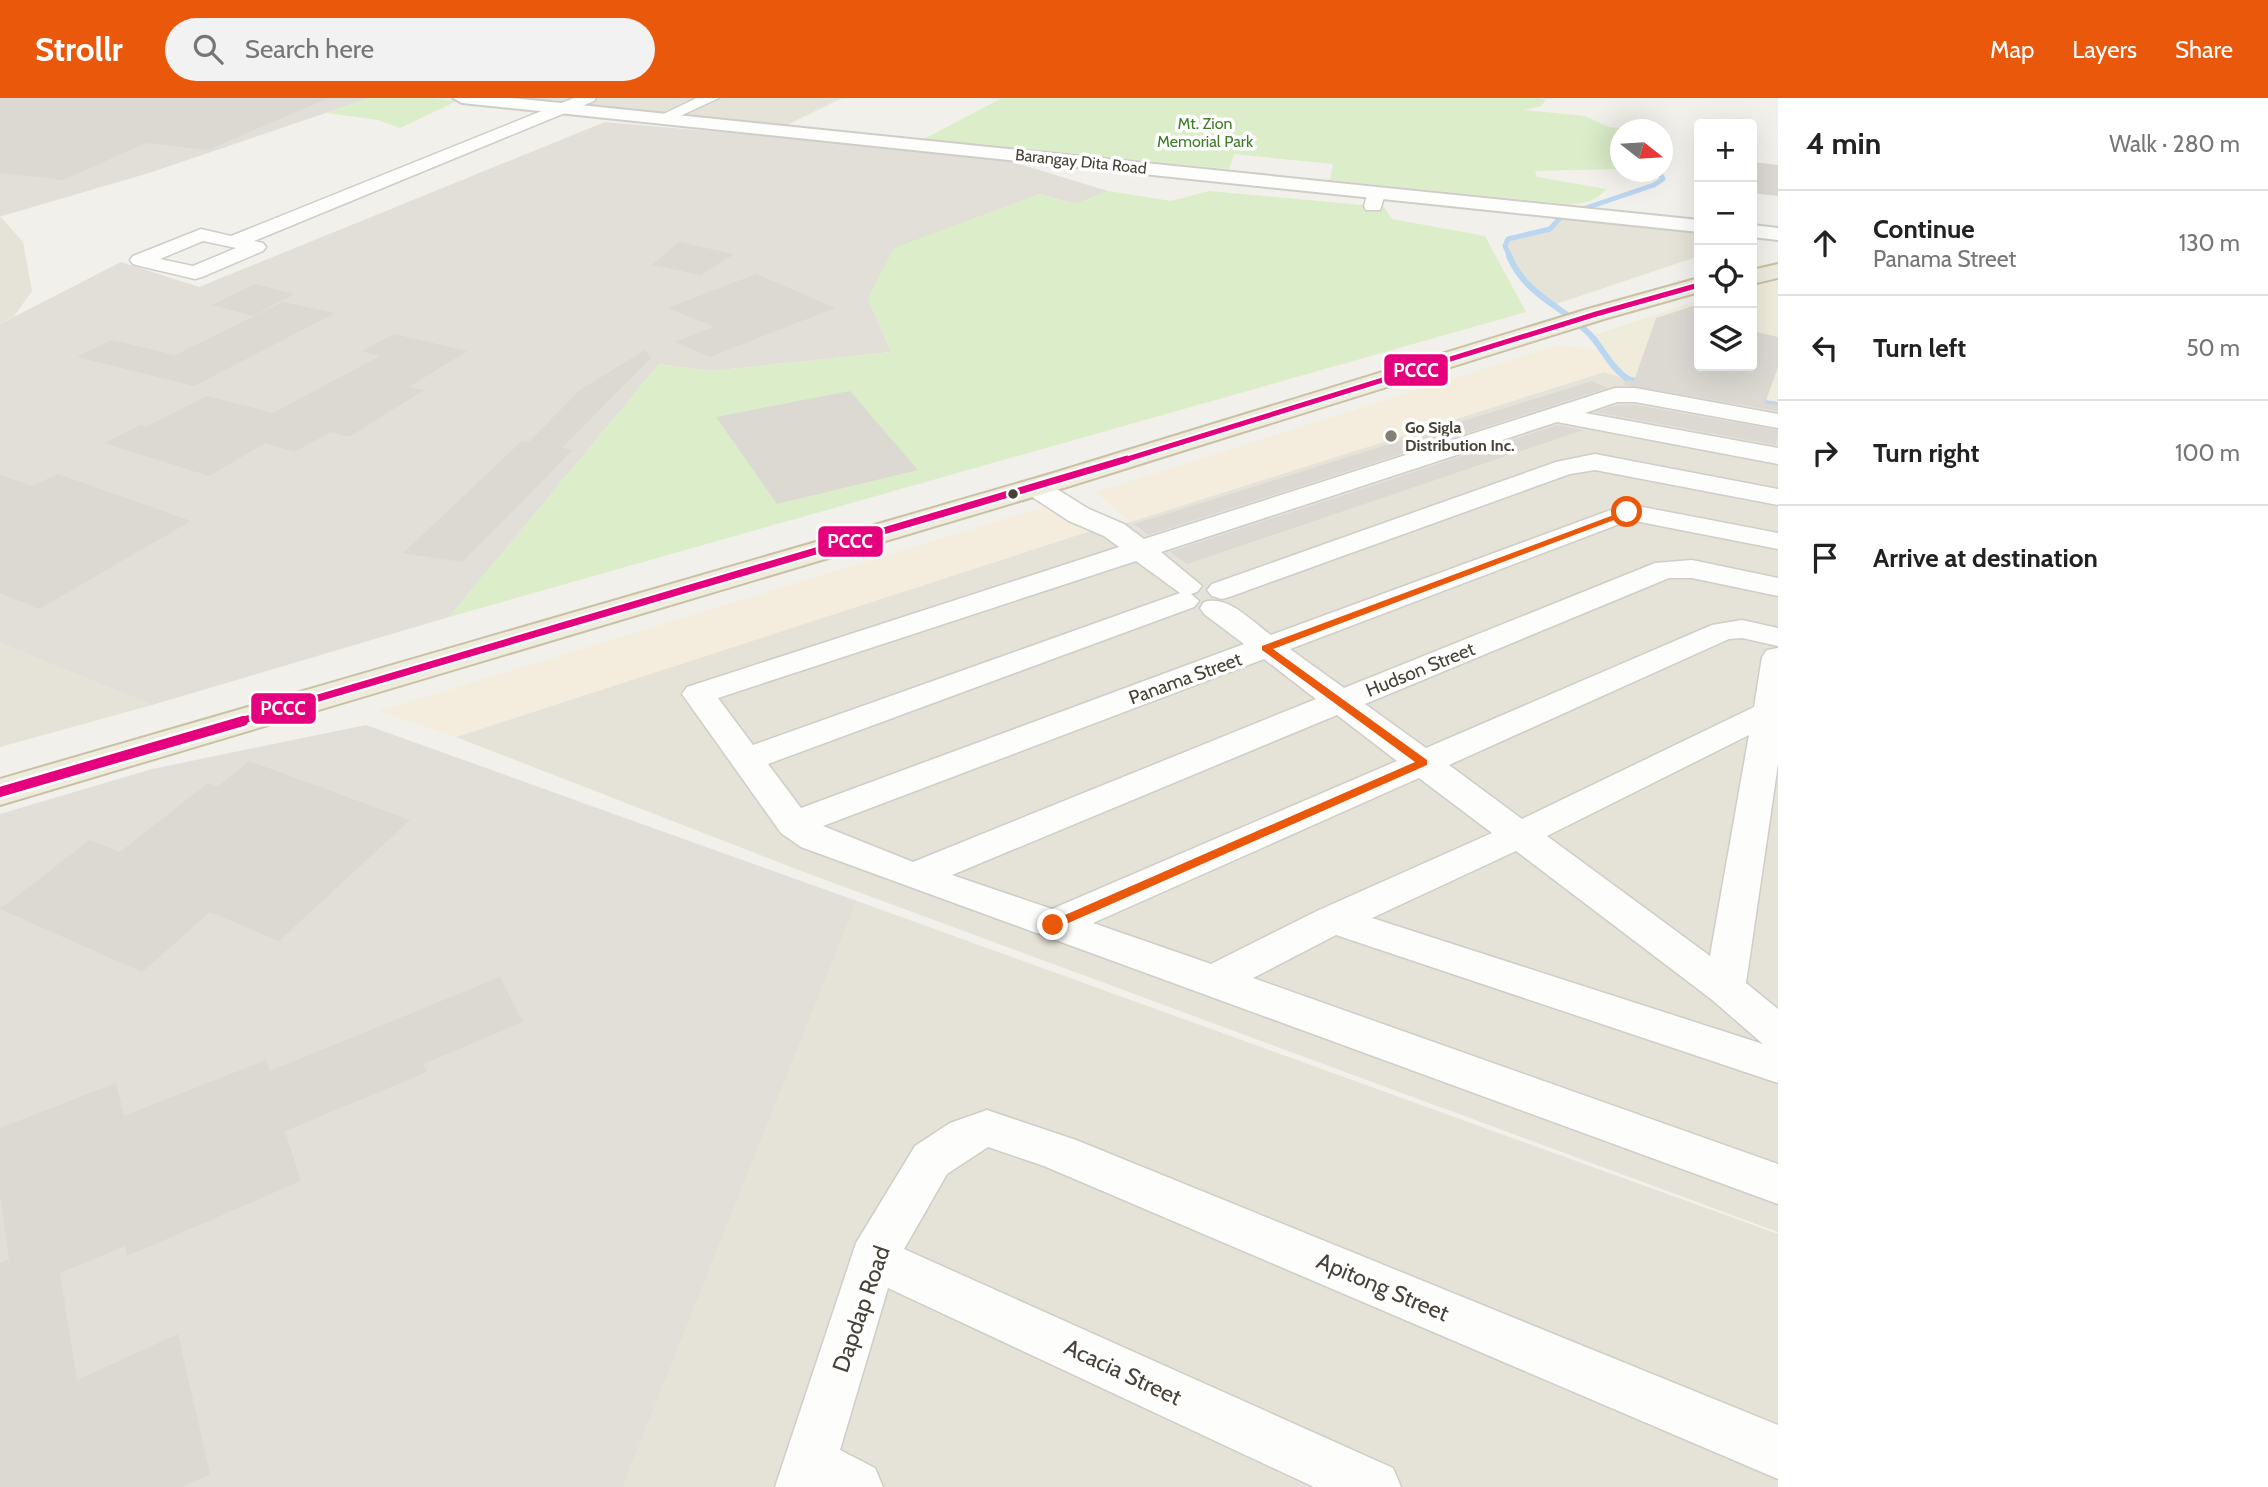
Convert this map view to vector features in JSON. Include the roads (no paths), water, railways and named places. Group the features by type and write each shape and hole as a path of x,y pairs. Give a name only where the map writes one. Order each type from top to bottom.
{"highway":[{"path":"1757,263 1778,258"},
{"path":"1757,276 1778,271"},
{"path":"7,784 1048,484 1596,314 1694,286"}],"street":[{"name":"Barangay Dita Road","path":"462,98 518,100 563,108 1375,199 1569,213 1694,225"},
{"path":"233,242 588,98"},
{"path":"663,118 710,98"},
{"path":"476,118 518,100"},
{"path":"1757,232 1778,234"},
{"path":"1778,421 1635,395 1615,394 1554,415 1128,540 698,694 794,824 814,838 1778,1184"},
{"path":"1554,415 1778,456"},
{"path":"746,760 1565,467 1595,462 1778,497"},
{"path":"1048,484 1079,515 1128,540 1265,648 1341,701 1725,988 1778,1033"},
{"name":"Panama Street","path":"794,824 1627,512 1778,541"},
{"name":"Hudson Street","path":"914,876 1665,569 1692,569 1778,587"},
{"path":"1053,925 1723,631 1742,629 1778,637"},
{"path":"1725,988 1778,657"},
{"path":"1214,980 1333,920 1519,835 1769,712"},
{"path":"1333,920 1778,1066"},
{"name":"Dapdap Road","path":"806,1475 873,1258 931,1160 966,1136 987,1128"},
{"name":"Apitong Street","path":"987,1128 1060,1153 1778,1452"},
{"name":"Acacia Street","path":"873,1258 1374,1487"},
{"path":"806,1475 856,1487"}],"waterway":[{"path":"1510,257 1505,246 1508,239 1550,229 1562,216 1658,182"},
{"path":"1509,256 1526,282 1582,327 1618,371 1628,379 1644,382"},
{"path":"1752,401 1778,405"}],"place":[{"name":"Go Sigla Distribution Inc.","path":"1391,436"}],"park label":[{"name":"Mt. Zion Memorial Park","path":"1205,132"}]}
